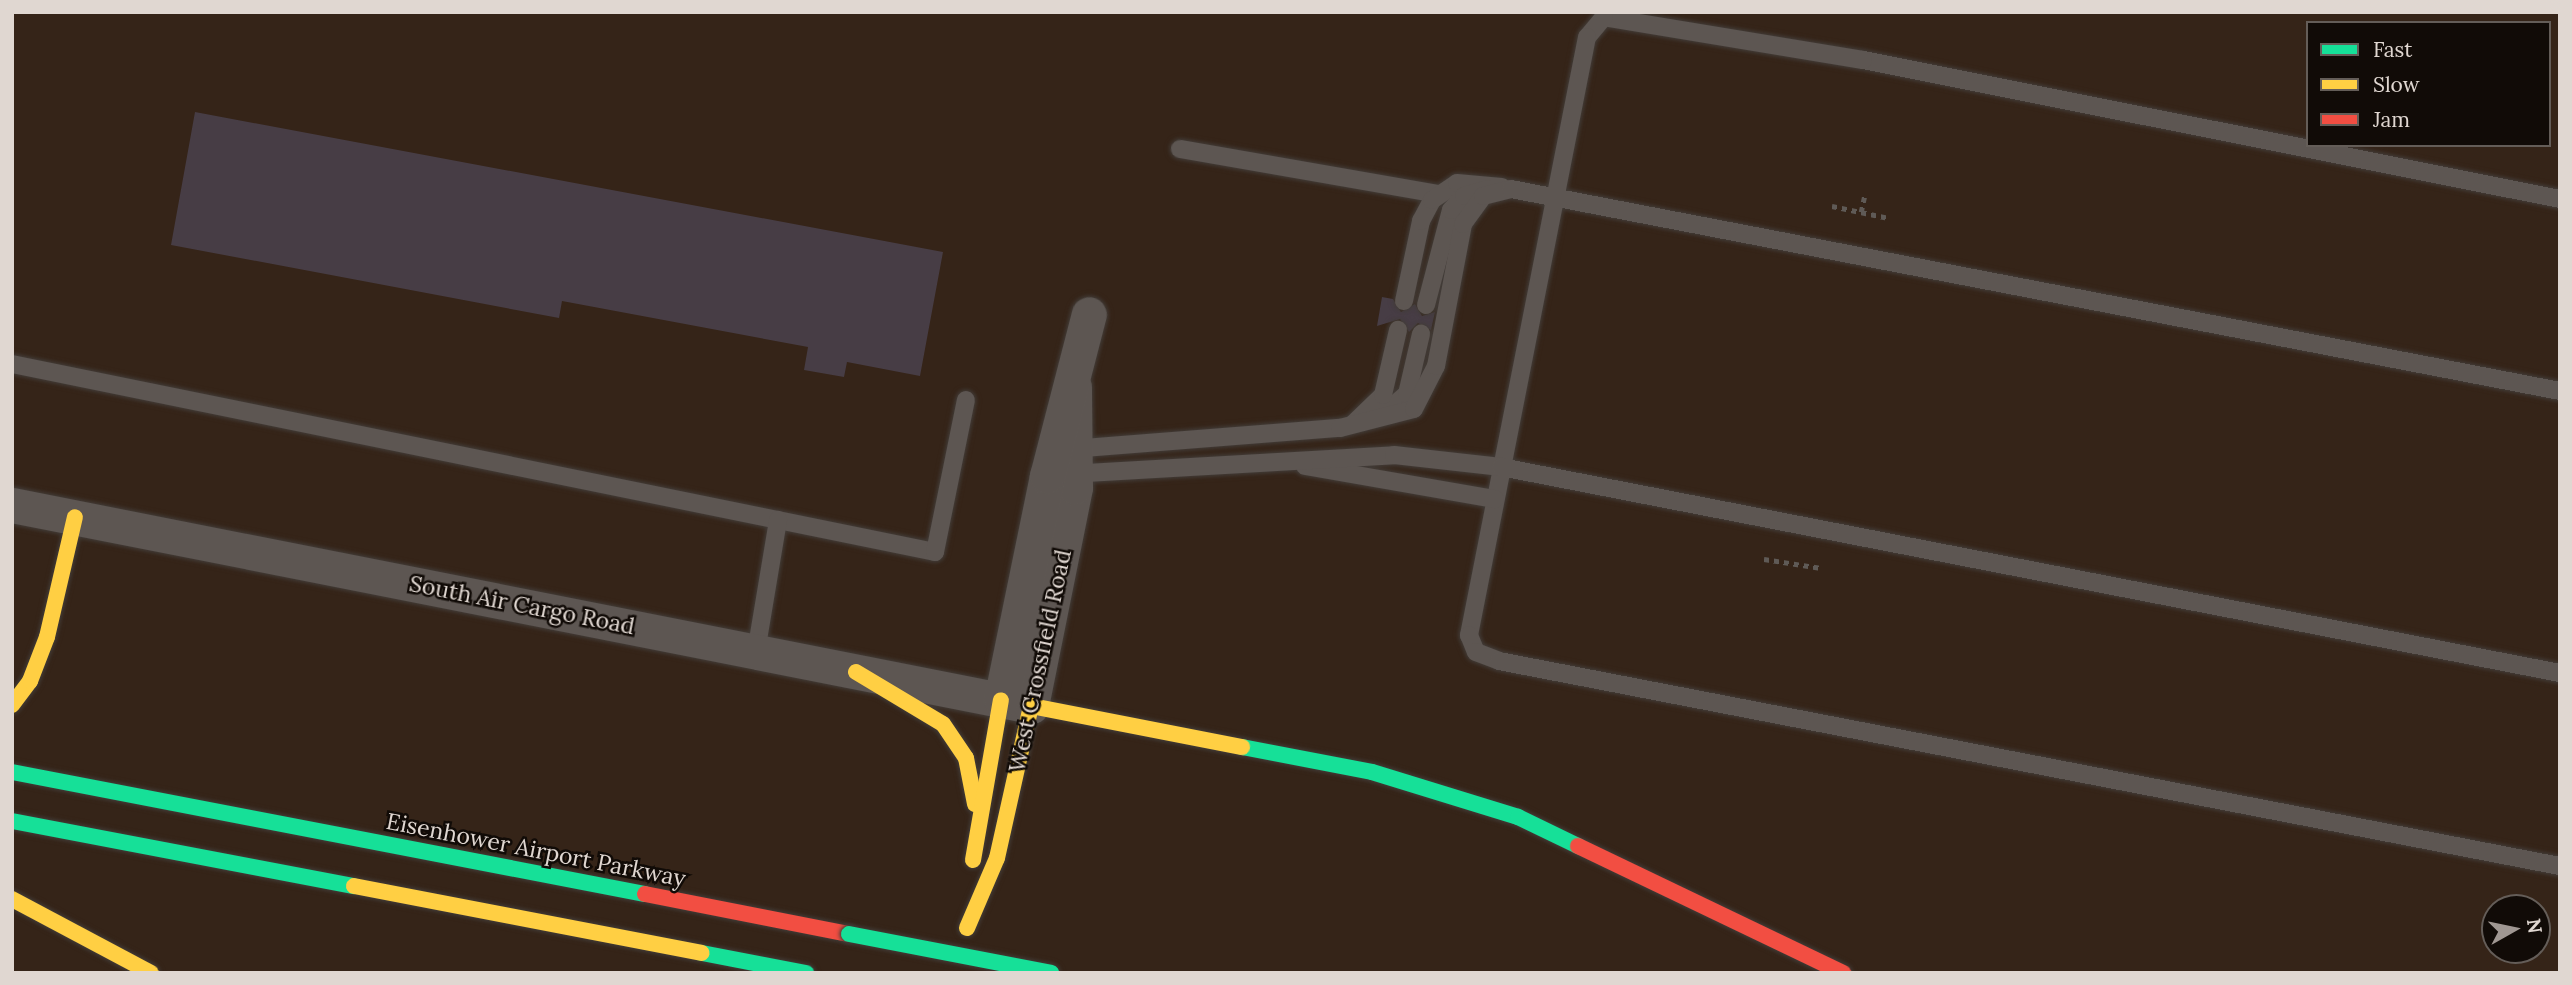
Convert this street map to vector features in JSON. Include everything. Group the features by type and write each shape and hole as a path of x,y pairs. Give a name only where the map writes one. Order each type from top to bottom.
{"main road":[{"path":"12,705 30,681 47,636 75,517"},
{"path":"856,671 933,715 956,739 971,779 977,839"},
{"name":"West Crossfield Road","path":"958,973 967,928 977,839 1016,703"},
{"name":"West Crossfield Road","path":"967,928 997,858 1016,703"},
{"path":"1016,703 1371,772 1518,817 1843,973"},
{"name":"Eisenhower Airport Parkway","path":"12,772 1051,973"},
{"path":"12,821 806,973"},
{"path":"12,899 151,973"}],"street":[{"name":"West Crossfield Road","path":"1016,703 1064,461 1074,387 1089,314"},
{"name":"South Air Cargo Road","path":"12,505 1016,703"}],"lane":[{"path":"2560,199 1613,16 1598,20 1587,37 1469,635 1484,656 2560,866"},
{"path":"1180,149 1437,194"},
{"path":"1404,301 1420,221 1437,194 1457,183 1556,194 2560,391"},
{"path":"1426,305 1456,203 1472,192 1515,189"},
{"path":"1064,461 1344,427 1403,414 1422,401 1436,366 1463,224 1483,197 1515,189"},
{"path":"1344,427 1378,405 1398,330"},
{"path":"1344,427 1399,406 1420,334"},
{"path":"12,364 935,552 966,400"},
{"path":"1064,461 1277,461 1394,455 1501,467 2560,673"},
{"path":"1277,461 1495,499"},
{"path":"756,652 778,520"}],"path":[{"path":"1861,212 1865,193"},
{"path":"1832,206 1889,218"},
{"path":"1764,559 1821,568"}],"shaded area":[{"path":"12,12 2560,12 2560,973 12,973"}],"building":[{"path":"195,112 943,252 920,376 847,362 844,377 804,370 808,347 562,301 559,318 171,245"},
{"path":"1382,297 1393,299 1401,312 1415,304 1422,316 1435,312 1431,330 1418,323 1409,332 1400,319 1377,326"}],"traffic: fast":[{"path":"1242,747 1372,772 1518,817 1578,846"},
{"path":"12,772 645,894"},
{"path":"12,821 354,886"},
{"path":"849,934 1051,973"},
{"path":"702,953 806,973"}],"traffic: slow":[{"path":"12,705 30,681 47,637 75,517"},
{"path":"856,672 943,724 966,758 975,804"},
{"path":"973,860 1001,700"},
{"path":"967,928 997,858 1031,706 1242,747"},
{"path":"354,886 702,953"},
{"path":"12,899 151,973"}],"traffic: jam":[{"path":"1578,846 1843,973"},
{"path":"645,894 849,934"}]}
